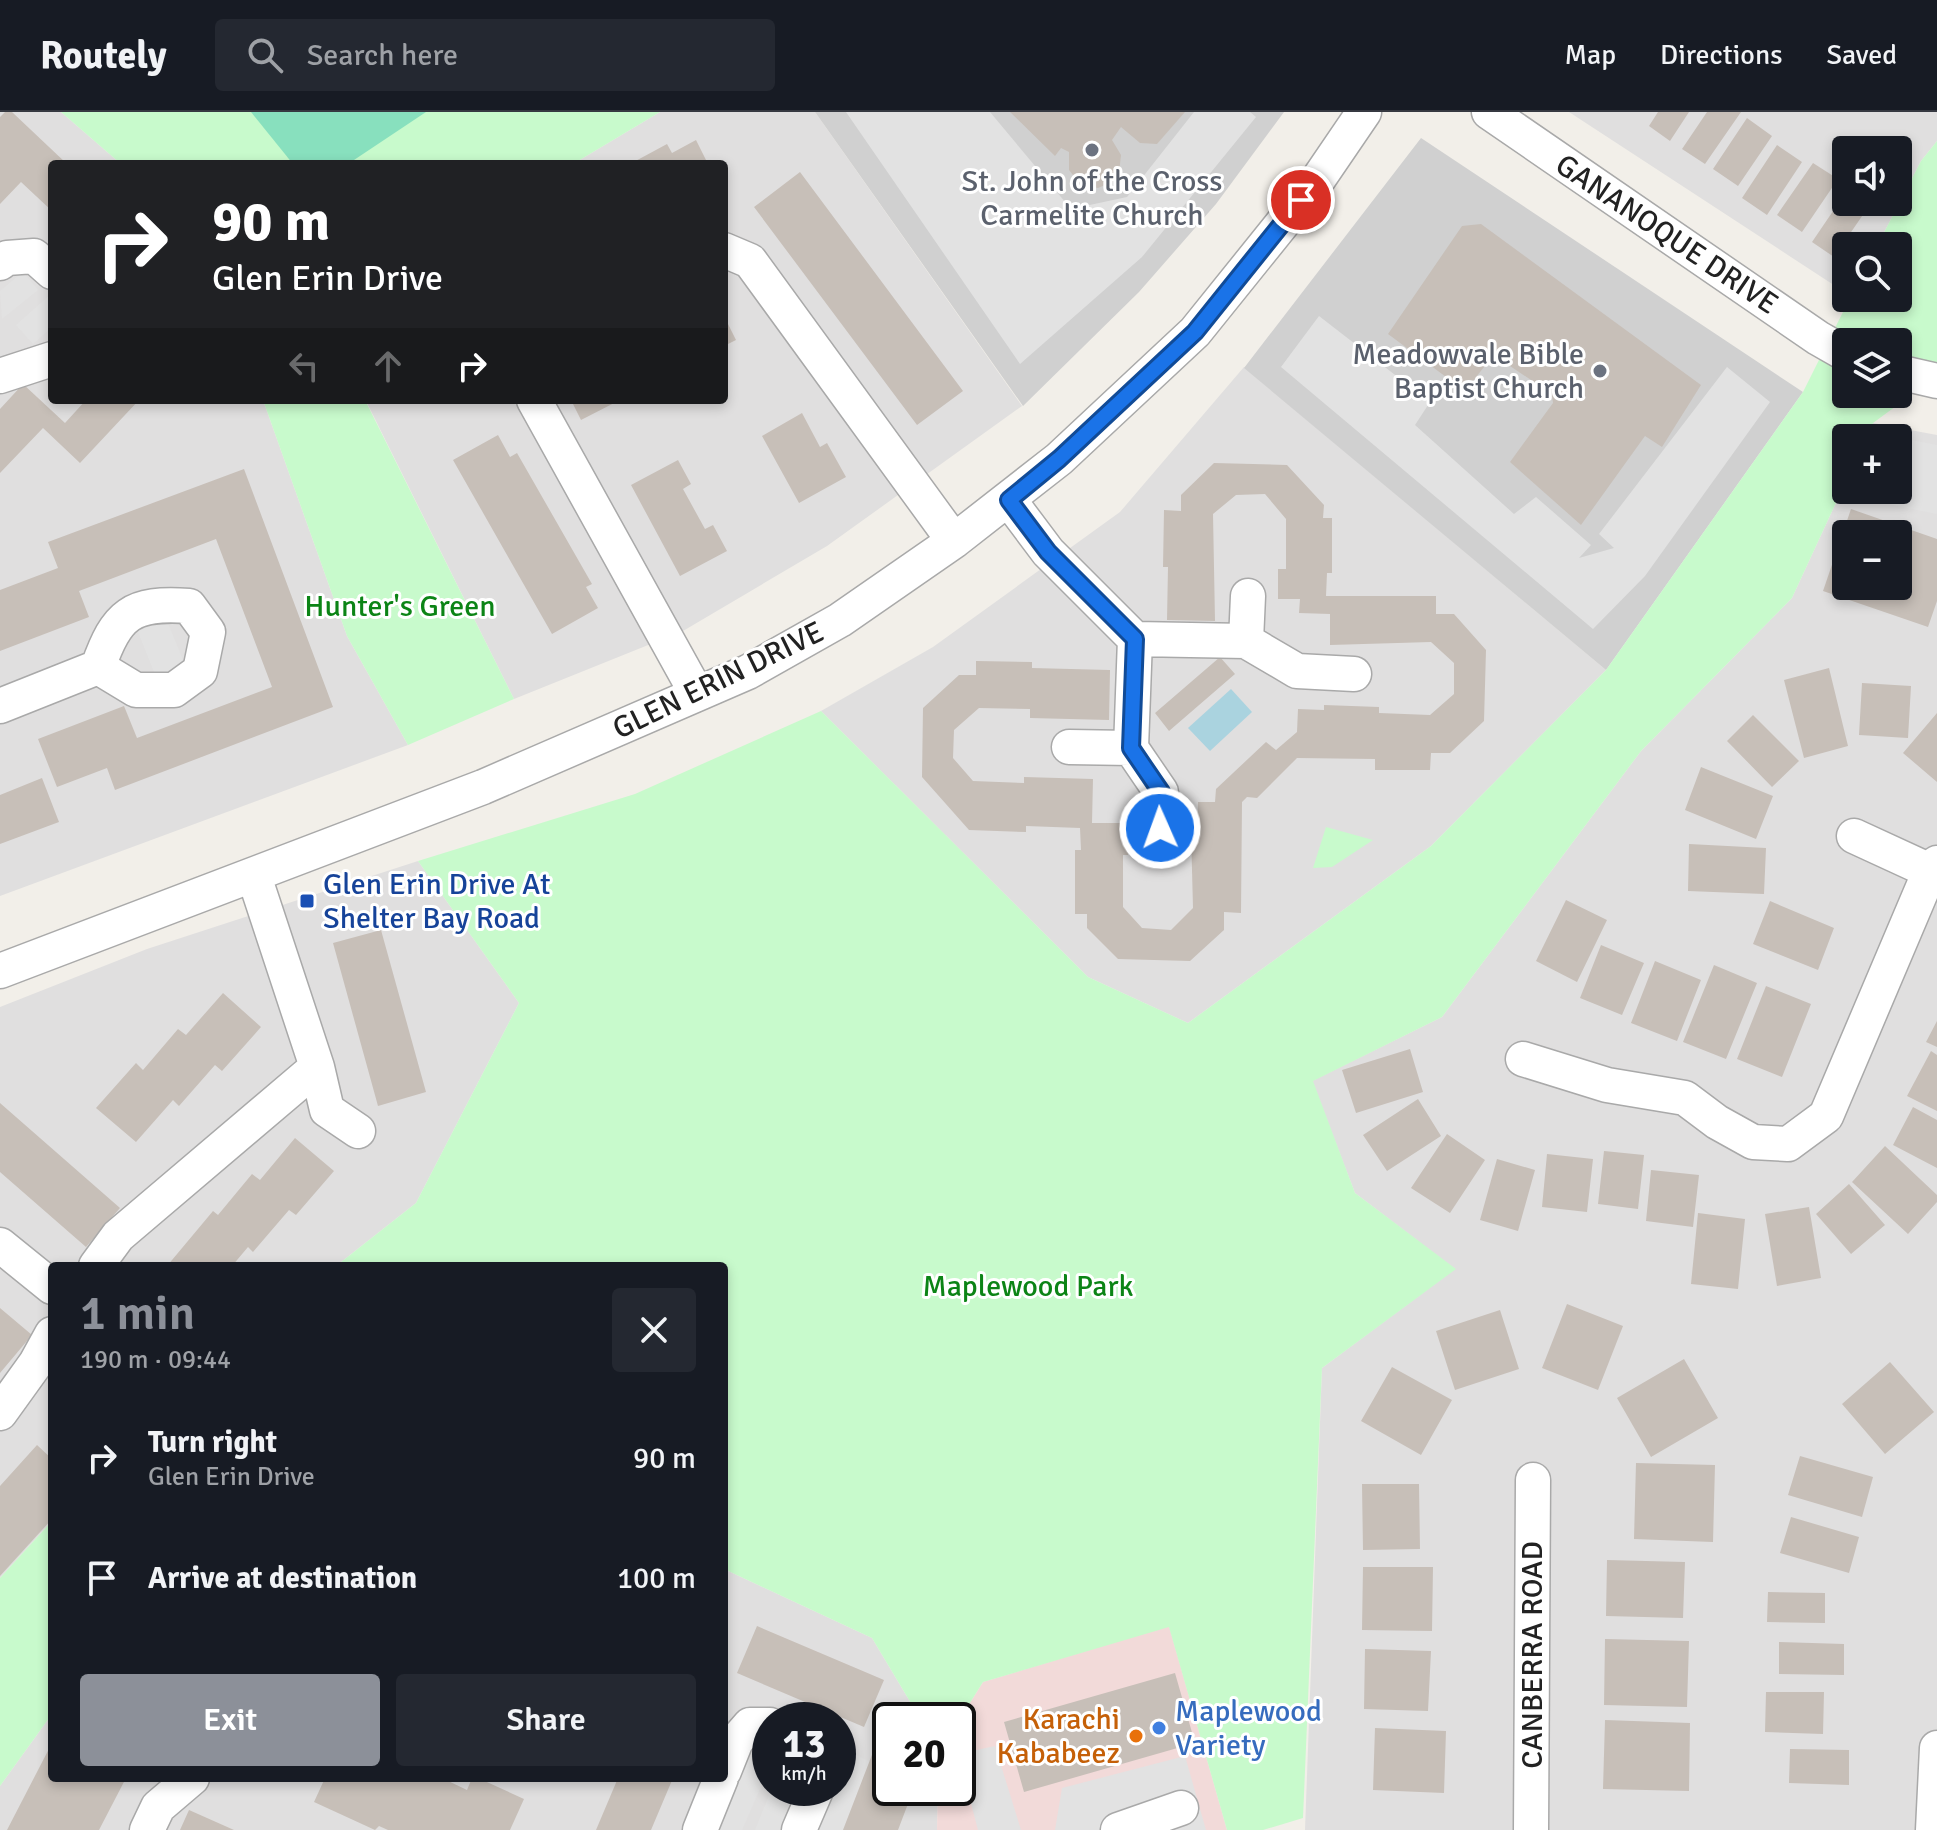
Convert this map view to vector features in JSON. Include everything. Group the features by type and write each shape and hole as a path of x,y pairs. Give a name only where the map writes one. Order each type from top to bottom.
{"street":[{"name":"GLEN ERIN DRIVE","path":"0,971 483,787 748,672 840,620 1009,500 1059,459 1195,332 1319,178 1364,112"},
{"name":"GANANOQUE DRIVE","path":"1489,112 1832,346"},
{"path":"728,252 750,261 954,541"},
{"path":"0,263 7,258 34,256 48,268"},
{"path":"0,376 48,360"},
{"path":"1912,375 1937,381"},
{"path":"536,404 697,694"},
{"path":"1009,500 1048,552 1135,639 1246,641 1297,671 1354,674"},
{"path":"1246,641 1248,596"},
{"path":"1135,639 1131,748 1161,792 1160,828"},
{"path":"0,706 98,667"},
{"path":"1069,747 1131,748"},
{"path":"1523,1059 1607,1085 1685,1098 1717,1122 1753,1142 1788,1144 1826,1116 1933,867 1854,836"},
{"path":"254,876 317,1067 327,1110 358,1131"},
{"path":"99,1262 118,1236 317,1067"},
{"path":"0,1245 48,1284"},
{"path":"0,1413 48,1341"},
{"name":"CANBERRA ROAD","path":"1531,1830 1533,1480"},
{"path":"728,1761 736,1741 752,1725"},
{"path":"1933,1830 1937,1748"},
{"path":"147,1830 158,1807 187,1782"},
{"path":"700,1830 719,1782"},
{"path":"799,1830 809,1806"},
{"path":"1118,1830 1181,1808"}],"shaded area":[{"path":"0,112 61,112 116,160 48,160 48,404 264,404 347,636 408,745 0,896"},
{"path":"660,112 815,112 1022,406 827,546 683,631 514,699 367,404 728,404 728,160 580,160"},
{"path":"815,112 1284,112 1216,204 1139,292 1023,406"},
{"path":"846,112 990,112 1071,209 1127,197 1194,112 1250,112 1256,117 1142,257 1020,364"},
{"path":"1569,112 1937,112 1937,141 1912,178 1912,136 1832,136 1832,216 1893,216 1884,232 1832,232 1832,284"},
{"path":"1421,138 1803,392 1606,670 1244,368"},
{"path":"23,272 38,290 2,319 0,291"},
{"path":"48,297 48,331 33,344 16,325"},
{"path":"1319,316 1430,402 1415,425 1514,514 1536,497 1591,545 1579,558 1614,548 1599,534 1727,367 1770,402 1645,576 1593,629 1281,367"},
{"path":"1244,367 1606,670 1431,846 1188,1023 1088,977 821,711 933,647 1120,512"},
{"path":"1912,430 1937,435 1937,1830 1305,1830 1322,1368 1455,1269 1355,1193 1312,1081 1442,1017 1641,751 1792,598 1835,504 1912,504"},
{"path":"1912,440 1937,445 1937,514 1888,504 1912,504"},
{"path":"165,616 185,665 156,677 136,627"},
{"path":"418,861 519,1003 416,1203 341,1262 48,1262 48,1525 0,1578 0,1007 147,949"},
{"path":"728,1571 872,1638 910,1702 872,1702 872,1806 938,1806 937,1830 0,1830 0,1786 48,1720 48,1782 728,1782"},
{"path":"1169,1626 1227,1830 937,1830 938,1806 976,1806 976,1702 970,1702 983,1682"},
{"path":"995,1746 1021,1830 978,1830 972,1806 976,1806 976,1750"},
{"path":"747,1755 752,1757 752,1806 742,1830 714,1830"},
{"path":"856,1755 870,1762 856,1797"},
{"path":"1185,1756 1206,1830 1055,1830 1062,1788"},
{"path":"765,1806 853,1806 843,1830 755,1830"}],"green space":[{"path":"61,112 660,112 580,160 116,160"},
{"path":"251,112 426,112 354,160 290,160"},
{"name":"Maplewood Park","path":"1937,141 1937,376 1912,394 1912,328 1835,328 1843,312 1912,312 1912,232 1884,232 1893,216 1912,216 1912,178"},
{"name":"Maplewood Park","path":"1832,334 1832,408 1893,408 1873,424 1832,424 1832,504 1835,504 1792,598 1641,751 1442,1017 1313,1081 1355,1193 1456,1269 1322,1368 1303,1818 1263,1830 1227,1830 1169,1627 983,1682 970,1702 910,1702 872,1638 728,1571 728,1262 341,1262 416,1203 519,1003 418,861 635,794 821,711 1088,977 1188,1023 1431,846 1606,670 1803,392"},
{"name":"Hunter's Green","path":"264,404 367,404 514,699 408,745 347,636"},
{"path":"1326,827 1373,840 1332,867 1313,868"},
{"path":"48,1525 48,1720 0,1786 0,1578"}],"water":[{"path":"1231,689 1252,712 1210,751 1188,728"}],"building":[{"path":"5,112 12,112 63,160 48,160 48,207 21,182 0,204 0,117"},
{"name":"St. John of the Cross Carmelite Church","path":"1010,112 1185,112 1157,144 1140,143 1121,127 1112,140 1121,155 1119,173 1114,181 1098,188 1080,184 1069,170 1069,152 1061,148 1055,156"},
{"path":"1658,112 1689,112 1670,141 1649,126"},
{"path":"1707,112 1741,112 1705,164 1682,149"},
{"path":"1747,118 1772,136 1738,186 1713,169"},
{"path":"696,140 706,160 637,160 667,144 672,153"},
{"path":"1777,145 1802,162 1767,215 1742,198"},
{"path":"1813,163 1832,175 1832,188 1802,232 1777,215"},
{"path":"800,172 963,391 917,425 754,207"},
{"path":"1832,213 1832,216 1862,216 1851,232 1832,232 1832,256 1812,242"},
{"name":"Meadowvale Bible Baptist Church","path":"1481,224 1701,385 1662,447 1645,436 1581,525 1510,462 1553,403 1550,380 1534,382 1501,360 1488,362 1465,391 1388,334 1462,226"},
{"path":"728,324 736,340 728,344"},
{"path":"23,384 65,423 82,404 135,404 80,463 43,428 0,473 0,409"},
{"path":"573,404 612,404 581,420"},
{"path":"802,413 820,447 827,443 846,477 799,503 762,436"},
{"path":"498,435 510,457 517,453 592,584 586,587 598,608 552,634 453,460"},
{"path":"678,460 691,484 683,489 705,529 713,525 727,551 680,576 631,485"},
{"path":"1214,463 1287,465 1324,505 1323,518 1332,518 1332,573 1327,573 1326,596 1436,596 1436,614 1454,614 1486,650 1484,721 1450,753 1431,753 1430,770 1375,770 1375,759 1297,758 1257,798 1247,797 1242,802 1241,913 1224,912 1224,930 1190,961 1118,959 1087,928 1087,914 1075,914 1075,850 1081,850 1080,828 1026,826 1026,832 969,830 922,777 923,708 959,675 976,675 976,661 1032,662 1032,668 1110,670 1109,720 1030,718 1030,709 979,708 954,730 953,758 973,781 1024,783 1024,777 1093,779 1092,823 1129,823 1128,855 1123,855 1123,907 1142,928 1171,930 1193,908 1191,832 1197,832 1198,802 1215,802 1216,789 1266,742 1276,750 1297,732 1298,709 1324,710 1324,705 1379,707 1379,713 1430,715 1454,694 1454,663 1431,642 1330,645 1330,614 1299,613 1300,599 1278,599 1278,569 1286,569 1286,519 1265,494 1236,495 1213,514 1215,621 1167,620 1168,567 1163,567 1164,510 1181,511 1181,495"},
{"path":"244,469 333,707 115,790 107,768 57,787 38,739 124,706 137,738 272,687 216,539 79,591 89,617 0,651 0,590 58,568 48,542"},
{"path":"1851,509 1883,520 1847,520"},
{"path":"1912,530 1937,539 1937,601 1928,627 1849,600 1912,600"},
{"path":"1832,565 1832,594 1823,591"},
{"path":"1220,657 1235,674 1169,731 1155,713"},
{"path":"1829,668 1848,746 1804,758 1784,680"},
{"path":"1862,683 1911,686 1908,738 1859,735"},
{"path":"1937,713 1937,782 1903,753"},
{"path":"1753,715 1799,761 1772,787 1727,741"},
{"path":"1701,767 1773,796 1756,839 1685,810"},
{"path":"42,778 59,822 0,844 0,795"},
{"path":"1689,844 1766,848 1764,894 1688,891"},
{"path":"1566,900 1607,920 1577,982 1536,961"},
{"path":"1770,901 1834,928 1818,970 1753,944"},
{"path":"381,930 426,1092 378,1106 333,943"},
{"path":"1601,945 1644,963 1622,1015 1580,998"},
{"path":"1655,961 1701,980 1677,1041 1631,1023"},
{"path":"1714,965 1757,983 1726,1059 1683,1042"},
{"path":"1766,986 1811,1004 1782,1077 1737,1059"},
{"path":"223,993 261,1027 222,1071 215,1065 179,1106 173,1100 136,1142 96,1108 136,1063 143,1070 178,1029 186,1035"},
{"path":"1937,1021 1937,1047 1926,1042"},
{"path":"1410,1049 1423,1092 1356,1113 1342,1070"},
{"path":"1931,1051 1937,1055 1937,1111 1907,1096"},
{"path":"1418,1099 1441,1136 1387,1171 1363,1135"},
{"path":"0,1103 120,1208 86,1247 0,1172"},
{"path":"1913,1107 1937,1120 1937,1168 1893,1145"},
{"path":"1447,1134 1485,1160 1450,1213 1411,1188"},
{"path":"295,1138 334,1171 296,1215 289,1210 253,1252 248,1247 235,1262 170,1262 213,1211 218,1215 252,1174 260,1180"},
{"path":"1885,1146 1937,1195 1937,1202 1908,1234 1852,1182"},
{"path":"1604,1151 1644,1155 1638,1209 1598,1204"},
{"path":"1547,1154 1593,1159 1587,1212 1542,1207"},
{"path":"1497,1159 1535,1170 1518,1231 1480,1220"},
{"path":"1651,1170 1699,1175 1693,1227 1646,1221"},
{"path":"1849,1184 1885,1225 1851,1254 1816,1214"},
{"path":"1809,1207 1821,1278 1777,1286 1765,1214"},
{"path":"1698,1213 1745,1219 1738,1289 1691,1284"},
{"path":"1567,1304 1623,1326 1598,1390 1542,1368"},
{"path":"0,1308 32,1335 0,1373"},
{"path":"1500,1310 1519,1369 1455,1390 1436,1331"},
{"path":"1684,1359 1718,1418 1651,1457 1617,1398"},
{"path":"1890,1362 1934,1412 1885,1454 1842,1404"},
{"path":"1392,1367 1452,1400 1421,1455 1361,1421"},
{"path":"37,1445 48,1455 48,1523 0,1576 0,1486"},
{"path":"1800,1456 1873,1477 1862,1517 1788,1495"},
{"path":"1636,1463 1715,1465 1713,1542 1634,1539"},
{"path":"1362,1484 1419,1484 1420,1549 1363,1550"},
{"path":"1791,1517 1859,1537 1849,1573 1780,1553"},
{"path":"1607,1560 1685,1562 1683,1618 1606,1616"},
{"path":"1363,1567 1433,1567 1432,1631 1362,1630"},
{"path":"1768,1592 1825,1593 1825,1623 1767,1622"},
{"path":"757,1626 884,1680 872,1702 864,1727 856,1724 856,1702 805,1702 737,1673"},
{"path":"1605,1639 1689,1641 1687,1707 1604,1705"},
{"path":"1779,1642 1844,1644 1844,1675 1779,1674"},
{"path":"1365,1649 1431,1651 1428,1711 1364,1709"},
{"path":"1175,1673 1195,1743 1024,1792 1004,1722"},
{"path":"1766,1692 1824,1692 1823,1734 1765,1732"},
{"path":"1605,1720 1690,1723 1689,1791 1603,1789"},
{"path":"1375,1728 1446,1731 1444,1793 1373,1790"},
{"path":"1790,1749 1849,1750 1849,1785 1789,1783"},
{"path":"48,1751 48,1782 124,1782 99,1830 7,1830"},
{"path":"872,1755 872,1806 907,1806 898,1830 843,1830 852,1806 856,1806 856,1796"},
{"path":"323,1782 450,1782 467,1790 470,1782 487,1782 524,1799 510,1830 388,1830 379,1826 375,1830 314,1802"},
{"path":"616,1782 671,1782 651,1830 596,1830"},
{"path":"189,1810 234,1830 180,1830"}],"place":[{"name":"St. John of the Cross Carmelite Church","path":"1092,150"},
{"name":"Meadowvale Bible Baptist Church","path":"1600,371"},
{"name":"Glen Erin Drive At Shelter Bay Road","path":"307,901"},
{"name":"Maplewood Variety","path":"1159,1728"},
{"name":"Karachi Kababeez","path":"1136,1736"}],"route":[{"path":"1160,828 1161,792 1131,748 1135,639 1048,552 1009,500 1059,459 1195,332 1301,200"}]}
